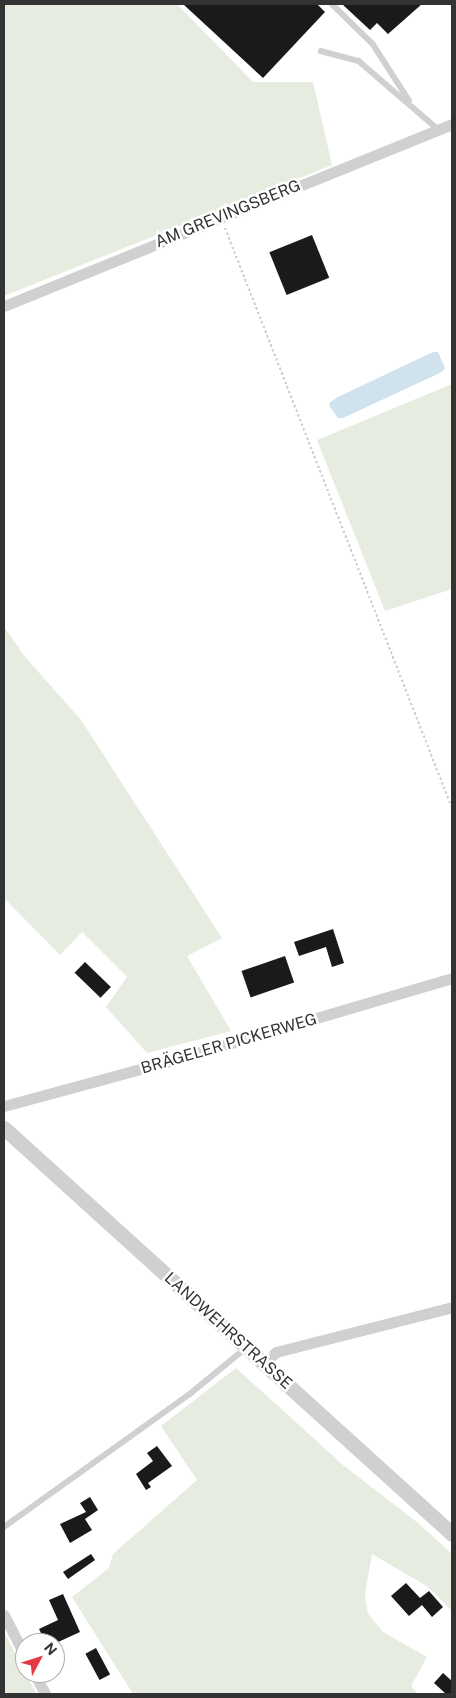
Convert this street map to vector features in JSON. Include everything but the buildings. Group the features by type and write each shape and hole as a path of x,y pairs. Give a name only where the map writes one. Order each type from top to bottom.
{"street":[{"name":"AM GREVINGSBERG","path":"4,306 452,124"},
{"name":"BRÄGELER PICKERWEG","path":"4,1106 186,1057 452,978"},
{"name":"LANDWEHRSTRASSE","path":"4,1128 452,1534"},
{"path":"264,1364 276,1352 452,1307"},
{"path":"4,1615 15,1636"}],"lane":[{"path":"332,4 373,44 411,104"},
{"path":"321,52 359,61 439,130"},
{"path":"4,1527 190,1394 246,1348"}],"path":[{"path":"219,218 263,318 380,629 452,808"}],"shaded area":[{"path":"4,4 177,4 253,82 313,82 332,165 4,296"},
{"path":"452,384 452,589 385,611 317,440"},
{"path":"4,627 26,658 81,720 222,938 187,956 231,1031 147,1053 106,1007 127,977 82,932 60,955 4,898"},
{"path":"236,1368 343,1465 418,1523 452,1554 452,1611 428,1587 372,1554 365,1594 368,1614 383,1632 427,1657 411,1686 418,1694 133,1694 72,1597 109,1568 113,1554 197,1480 161,1426"},
{"path":"4,1631 15,1653 15,1683 31,1683 37,1694 4,1694"}],"water":[{"path":"433,352 438,352 445,368 442,372 343,418 338,418 330,407 329,403 338,397"}]}
